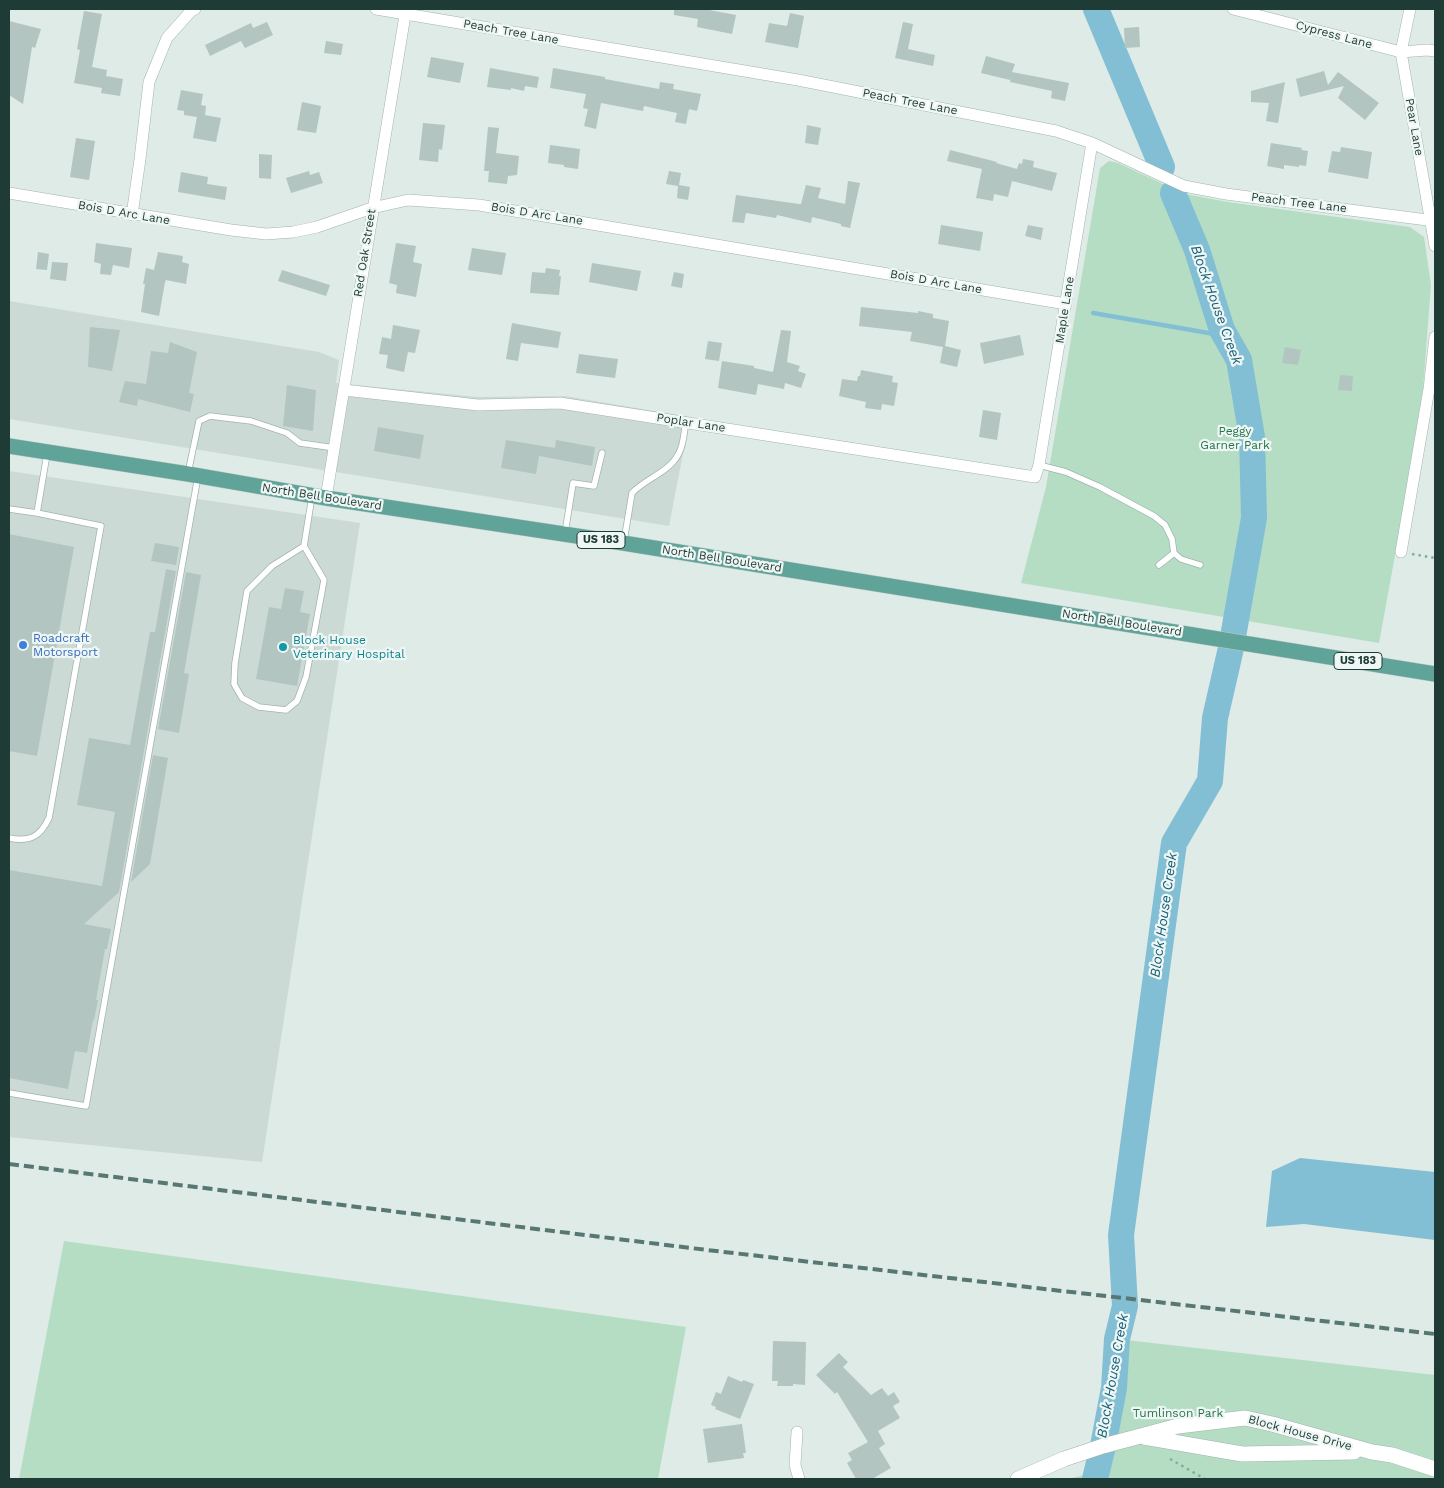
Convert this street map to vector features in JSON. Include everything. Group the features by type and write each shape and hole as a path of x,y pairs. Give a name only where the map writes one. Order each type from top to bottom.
{"main road":[{"name":"North Bell Boulevard","path":"9,446 1435,674"}],"street":[{"path":"132,214 149,82 167,38 195,9"},
{"name":"Peach Tree Lane","path":"376,9 406,12 798,80 1056,131 1092,143 1184,186 1226,194 1433,220"},
{"name":"Cypress Lane","path":"1233,9 1401,52 1435,51"},
{"name":"Pear Lane","path":"1410,9 1401,52 1433,220 1435,246"},
{"name":"Red Oak Street","path":"319,497 335,448 372,208 406,12"},
{"name":"Maple Lane","path":"1035,477 1039,465 1092,143"},
{"name":"Bois D Arc Lane","path":"9,193 231,230 266,234 293,232 317,227 372,208 408,200 479,205 1066,304"},
{"path":"1401,552 1432,390 1435,337"},
{"name":"Poplar Lane","path":"344,390 478,405 560,403 1035,477"},
{"name":"Block House Drive","path":"1018,1479 1064,1459 1140,1436 1178,1426 1245,1418 1372,1452 1392,1455 1435,1469"},
{"path":"798,1432 795,1465 799,1479"},
{"name":"Block House Drive","path":"1140,1436 1242,1454 1372,1452"}],"lane":[{"path":"9,1094 86,1106 193,475 199,421 210,416 251,421 287,433 300,443 335,448"},
{"path":"624,543 632,493 664,470 680,452 686,422"},
{"path":"37,513 48,452"},
{"path":"565,534 573,483 594,486 602,453"},
{"path":"1039,465 1066,472 1100,487 1154,516 1165,525 1172,538 1174,553 1181,558 1200,565"},
{"path":"304,546 324,580 306,677 297,701 286,710 259,707 242,698 234,684 234,663 247,591 272,566 304,546 319,497"},
{"path":"9,509 101,526 49,818 38,835 31,838 9,838"},
{"path":"1159,565 1174,553"}],"path":[{"path":"1401,552 1435,558"},
{"path":"1170,1459 1205,1479"}],"shaded area":[{"path":"9,301 319,352 339,360 336,383 478,397 565,396 690,417 669,526 9,419"},
{"path":"9,471 360,523 262,1162 9,1137"}],"green space":[{"name":"Peggy Garner Park","path":"1109,161 1118,163 1180,193 1228,202 1410,227 1424,237 1431,285 1423,389 1379,643 1021,583 1046,487 1100,168"},
{"path":"64,1241 686,1327 658,1479 19,1479"},
{"name":"Tumlinson Park","path":"1117,1339 1435,1375 1435,1479 1068,1479 1100,1471 1114,1388"}],"water":[{"path":"1300,1158 1435,1172 1435,1240 1304,1224 1266,1227 1272,1171"}],"building":[{"path":"674,9 704,9 736,15 732,34 697,27 698,19 674,15"},
{"path":"84,11 102,14 92,67 107,70 106,76 123,79 120,96 101,93 102,88 74,83 80,50 77,49"},
{"path":"790,13 804,16 798,48 765,42 769,23 787,26"},
{"path":"9,21 41,29 35,48 32,47 23,104 9,95"},
{"path":"267,22 273,35 245,48 241,41 210,56 205,45 251,23 253,28"},
{"path":"903,22 913,24 908,49 935,55 933,66 895,58"},
{"path":"1139,27 1140,47 1125,48 1124,28"},
{"path":"326,41 343,44 341,55 324,53"},
{"path":"986,56 1015,64 1012,72 1069,83 1065,101 1051,98 1052,91 1010,82 1011,77 1010,80 981,73"},
{"path":"431,57 464,63 460,83 427,77"},
{"path":"490,68 539,77 537,88 525,86 524,91 511,88 511,90 487,87"},
{"path":"553,68 659,89 660,82 674,84 673,89 701,94 697,111 689,109 686,124 675,122 677,113 644,106 643,111 601,103 596,129 584,126 588,109 583,108 586,94 550,88"},
{"path":"1324,71 1328,85 1338,72 1379,103 1365,120 1338,98 1344,86 1300,97 1296,79"},
{"path":"1285,82 1278,123 1266,121 1269,103 1251,102 1251,91"},
{"path":"181,90 203,94 201,105 206,106 205,115 221,118 216,142 193,138 197,117 184,115 184,111 177,110"},
{"path":"302,102 321,106 316,133 297,130"},
{"path":"423,123 445,125 442,150 439,149 438,162 419,160"},
{"path":"807,125 821,128 818,145 805,143"},
{"path":"488,127 499,128 496,153 519,156 517,175 508,176 507,184 488,182 489,171 484,171"},
{"path":"76,138 95,141 89,180 70,177"},
{"path":"1271,143 1302,148 1301,150 1308,151 1306,166 1284,165 1284,169 1267,166"},
{"path":"550,145 580,149 578,169 548,163"},
{"path":"1341,147 1372,152 1368,179 1328,172 1332,151 1340,152"},
{"path":"950,150 1017,169 1019,163 1022,164 1023,159 1034,161 1033,167 1057,173 1052,191 1012,181 1008,197 994,194 993,201 976,198 982,169 947,161"},
{"path":"259,154 272,155 271,179 259,178"},
{"path":"309,171 310,175 319,172 323,183 291,193 286,178"},
{"path":"669,171 681,173 679,185 690,187 688,200 677,198 678,186 666,184"},
{"path":"181,172 208,177 207,184 227,187 225,200 178,192"},
{"path":"848,181 860,183 850,228 812,217 811,223 777,215 776,218 746,213 744,223 732,222 736,195 801,204 806,185 821,188 818,198 845,204"},
{"path":"941,225 983,232 980,251 938,244"},
{"path":"1028,225 1043,228 1041,240 1025,236"},
{"path":"96,243 132,248 129,268 113,265 111,275 100,274 101,264 94,262"},
{"path":"396,243 416,246 413,262 422,264 416,297 396,293 397,285 389,283"},
{"path":"472,248 506,253 502,275 468,270"},
{"path":"38,252 49,254 47,270 36,269"},
{"path":"158,252 183,256 182,262 189,264 186,284 166,280 159,316 141,312 146,268 154,270"},
{"path":"52,262 68,263 66,281 50,279"},
{"path":"592,263 641,271 637,291 589,282"},
{"path":"546,268 560,270 559,295 530,293 532,272 545,273"},
{"path":"282,270 330,285 326,296 278,281"},
{"path":"674,272 684,274 682,288 671,286"},
{"path":"861,307 918,313 918,311 933,314 933,318 949,321 945,346 961,350 957,367 940,363 943,347 910,341 912,332 859,326"},
{"path":"512,323 561,332 558,348 521,343 518,361 506,359"},
{"path":"393,325 420,330 415,353 408,352 404,372 386,368 388,355 379,354 382,337 391,339"},
{"path":"90,327 120,330 112,371 88,367"},
{"path":"781,330 791,331 787,362 800,366 798,371 806,374 801,388 785,383 784,389 758,384 756,395 718,388 722,361 754,366 754,368 773,372"},
{"path":"1020,335 1024,355 984,364 980,343"},
{"path":"708,341 722,343 719,361 705,359"},
{"path":"170,342 197,352 189,393 194,394 190,412 138,399 137,406 119,402 125,381 146,384 151,351 168,353"},
{"path":"1285,347 1301,350 1298,365 1282,363"},
{"path":"579,354 618,359 615,378 576,373"},
{"path":"861,370 893,376 892,382 898,383 894,406 882,404 881,410 865,408 866,402 839,396 842,379 857,381"},
{"path":"1340,375 1353,376 1352,391 1338,390"},
{"path":"287,385 316,390 313,431 283,426"},
{"path":"983,410 1001,413 997,440 979,437"},
{"path":"378,427 424,435 420,459 374,451"},
{"path":"506,440 555,448 556,440 595,447 592,466 539,456 536,474 501,468"},
{"path":"9,534 74,547 37,756 9,751"},
{"path":"155,543 179,547 176,565 151,561"},
{"path":"166,569 176,571 119,892 84,924 111,929 107,949 105,949 96,1000 98,1000 87,1053 75,1051 68,1089 9,1078 9,870 102,886 115,812 77,805 89,738 130,745 150,632 155,632"},
{"path":"186,572 201,575 184,673 189,674 179,733 158,729"},
{"name":"Block House Veterinary Hospital","path":"285,588 304,591 300,612 310,614 297,686 256,679 269,607 281,609"},
{"path":"153,755 168,758 150,864 131,882"},
{"path":"773,1341 806,1342 805,1385 777,1386 778,1381 772,1381"},
{"path":"839,1353 848,1362 843,1367 871,1395 882,1388 888,1396 894,1392 900,1402 893,1406 900,1418 878,1431 885,1444 879,1448 891,1468 872,1479 856,1479 847,1463 852,1460 848,1453 868,1442 837,1392 835,1394 816,1375"},
{"path":"728,1376 742,1382 743,1380 754,1384 740,1419 715,1409 716,1407 711,1405 716,1392 721,1394"},
{"path":"742,1424 746,1453 743,1453 744,1458 708,1463 703,1429"}],"waterway":[{"name":"Block House Creek","path":"1096,9 1162,167"},
{"name":"Block House Creek","path":"1095,1479 1114,1388 1117,1339 1125,1306 1121,1235 1174,843 1210,781 1215,718 1231,648 1254,518 1252,437 1239,360 1222,330 1197,250 1173,193"},
{"path":"1093,313 1226,336"}],"railway":[{"path":"9,1164 707,1250 1435,1334"}],"place":[{"name":"Roadcraft Motorsport","path":"23,645"},
{"name":"Block House Veterinary Hospital","path":"283,647"}]}
